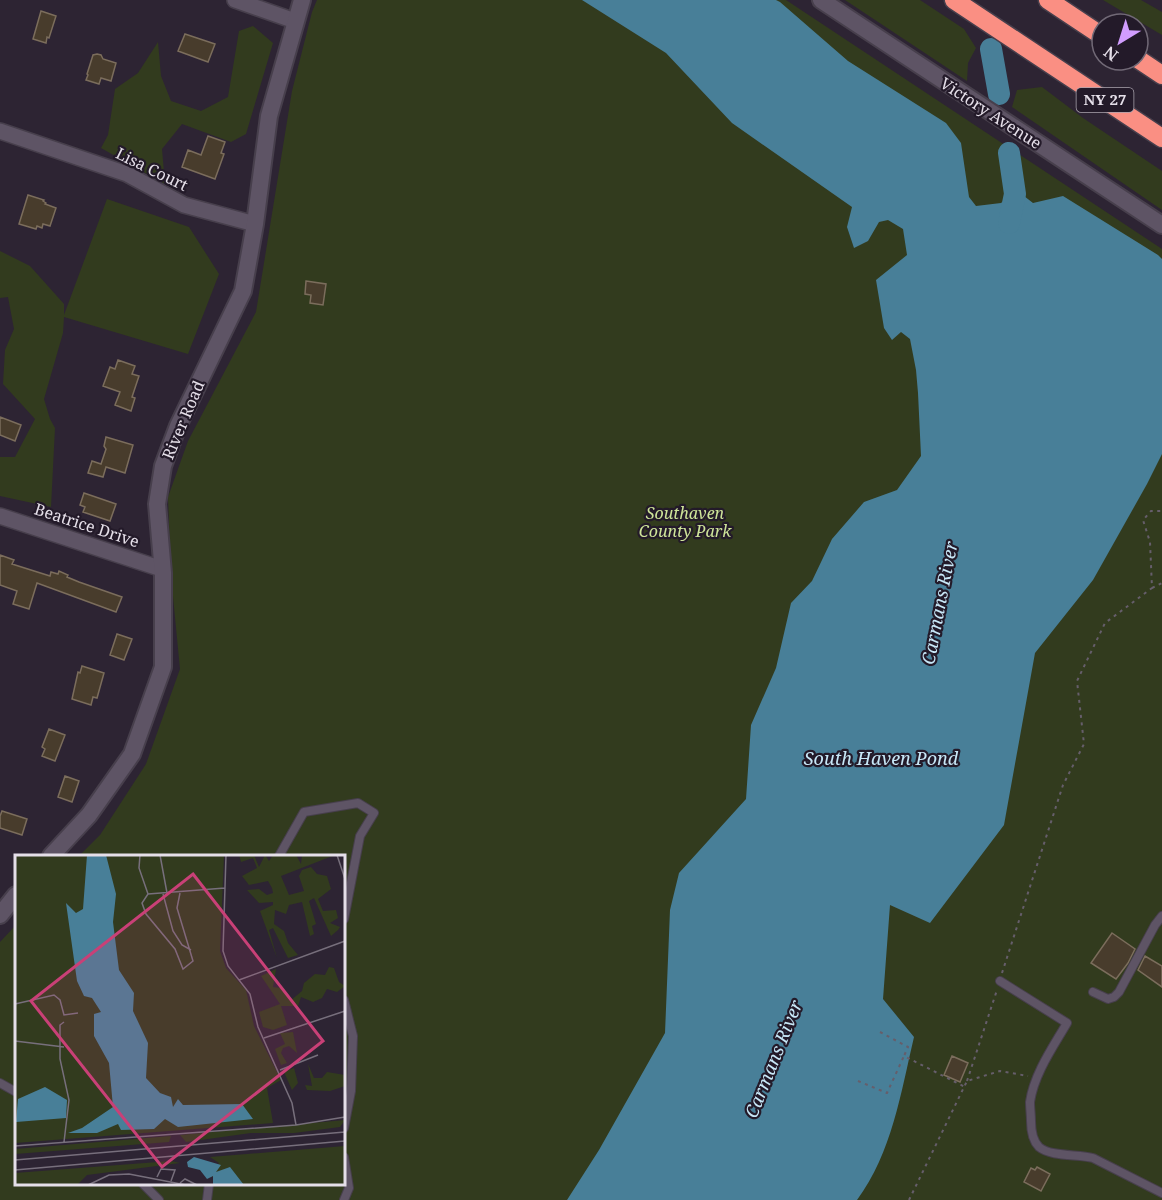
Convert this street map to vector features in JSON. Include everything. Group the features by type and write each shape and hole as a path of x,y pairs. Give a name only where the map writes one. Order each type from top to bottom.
{"highway":[{"name":"NY 27","path":"954,0 1162,138"},
{"path":"1048,0 1090,28"}],"street":[{"path":"235,0 295,21"},
{"name":"River Road","path":"52,855 89,815 132,754 163,667 162,569 157,504 163,466 178,426 243,291 255,224 269,116 302,0"},
{"name":"Victory Avenue","path":"821,0 1162,225"},
{"name":"Lisa Court","path":"0,131 128,174 184,205 255,224"},
{"name":"Beatrice Drive","path":"0,516 162,569"},
{"path":"0,915 15,896"}],"lane":[{"path":"280,855 304,812 358,803 374,813 360,836 345,914"},
{"path":"1093,992 1108,999 1119,992 1162,916"},
{"path":"1000,981 1067,1023 1037,1078 1030,1102 1033,1137 1040,1147 1050,1152 1093,1158 1162,1193"},
{"path":"345,1003 353,1036 351,1091 345,1123"},
{"path":"0,1083 15,1091"},
{"path":"344,1200 349,1188 345,1163"},
{"path":"143,1185 159,1200"},
{"path":"207,1200 209,1185"}],"path":[{"path":"1152,588 1150,542 1143,520 1151,511 1162,511"},
{"path":"909,1200 965,1087 1063,785 1084,744 1077,681 1105,623 1162,583"},
{"path":"858,1081 887,1093 904,1056 908,1047 880,1032"},
{"path":"904,1056 965,1087"},
{"path":"967,1081 1000,1071 1037,1078"}],"green space":[{"name":"Southaven County Park","path":"317,0 786,0 1162,249 1162,1200 0,1200 0,942 15,926 15,1185 345,1185 345,855 80,855 100,835 146,764 180,669 171,576 168,497 188,441 256,312 292,91"},
{"path":"845,0 920,0 964,29 976,48 968,63 967,81"},
{"path":"1103,0 1141,0 1162,12 1162,35 1150,28 1150,12 1123,12"},
{"path":"253,26 273,43 246,134 231,142 182,124 162,149 165,184 101,148 108,135 115,89 138,73 158,42 161,76 171,101 201,111 228,97 239,31"},
{"path":"1042,87 1083,118 1162,171 1162,210 1012,107 1017,90"},
{"path":"107,199 189,227 219,274 188,354 64,317 63,333 44,399 55,428 51,507 0,496 0,457 15,457 35,419 3,384 5,350 14,329 8,297 0,298 0,251 30,266 64,304 64,315"}],"water":[{"name":"South Haven Pond","path":"582,0 776,0 848,61 946,123 961,143 969,197 976,206 1001,203 1006,199 1005,196 1023,192 1024,196 1033,203 1063,196 1162,259 1162,454 1093,580 1035,653 1004,825 930,923 890,905 883,999 914,1037 894,1122 879,1162 857,1200 567,1200 599,1150 665,1033 670,910 679,873 746,799 751,725 776,668 791,603 812,581 832,539 864,502 897,490 921,456 916,370 910,339 901,332 892,340 884,328 876,280 907,255 903,229 888,220 879,222 868,241 854,248 847,227 852,207 732,123 666,53"}],"building":[{"path":"41,11 56,16 46,43 33,39"},
{"path":"185,34 215,44 208,62 178,51"},
{"path":"97,54 103,59 116,63 111,81 101,78 99,84 86,80 93,55"},
{"path":"208,136 225,142 221,153 224,154 215,179 182,167 188,150 201,155"},
{"path":"28,195 44,200 45,204 56,208 50,226 43,224 42,228 37,226 36,229 19,224"},
{"path":"306,281 326,284 323,305 310,303 311,295 305,294"},
{"path":"118,360 135,366 132,374 139,376 132,397 135,398 131,411 115,405 120,392 103,386 110,367 115,369"},
{"path":"0,417 21,425 15,441 0,435"},
{"path":"106,437 133,445 125,473 106,467 103,477 88,473 92,461 101,464 106,449 104,446"},
{"path":"84,493 116,504 110,521 83,512 85,507 80,505"},
{"path":"0,555 14,560 12,564 50,576 51,572 58,574 59,571 79,582 122,597 116,612 37,583 29,609 13,604 17,591 0,585"},
{"path":"117,634 132,639 124,660 110,655"},
{"path":"82,666 104,673 97,698 93,697 91,705 72,699 78,672 80,673"},
{"path":"49,729 65,735 55,761 42,756 45,749 42,747"},
{"path":"65,776 79,781 72,802 58,797"},
{"path":"2,811 27,819 22,835 0,828"},
{"path":"1112,933 1135,949 1116,979 1091,963"},
{"path":"1145,956 1162,966 1162,987 1138,970"},
{"path":"952,1056 968,1063 960,1082 944,1075"},
{"path":"1037,1167 1050,1174 1041,1191 1024,1182 1031,1168 1035,1170"}],"waterway":[{"name":"Carmans River","path":"991,49 999,94"},
{"name":"Carmans River","path":"1009,153 1015,194 1009,223"}]}
